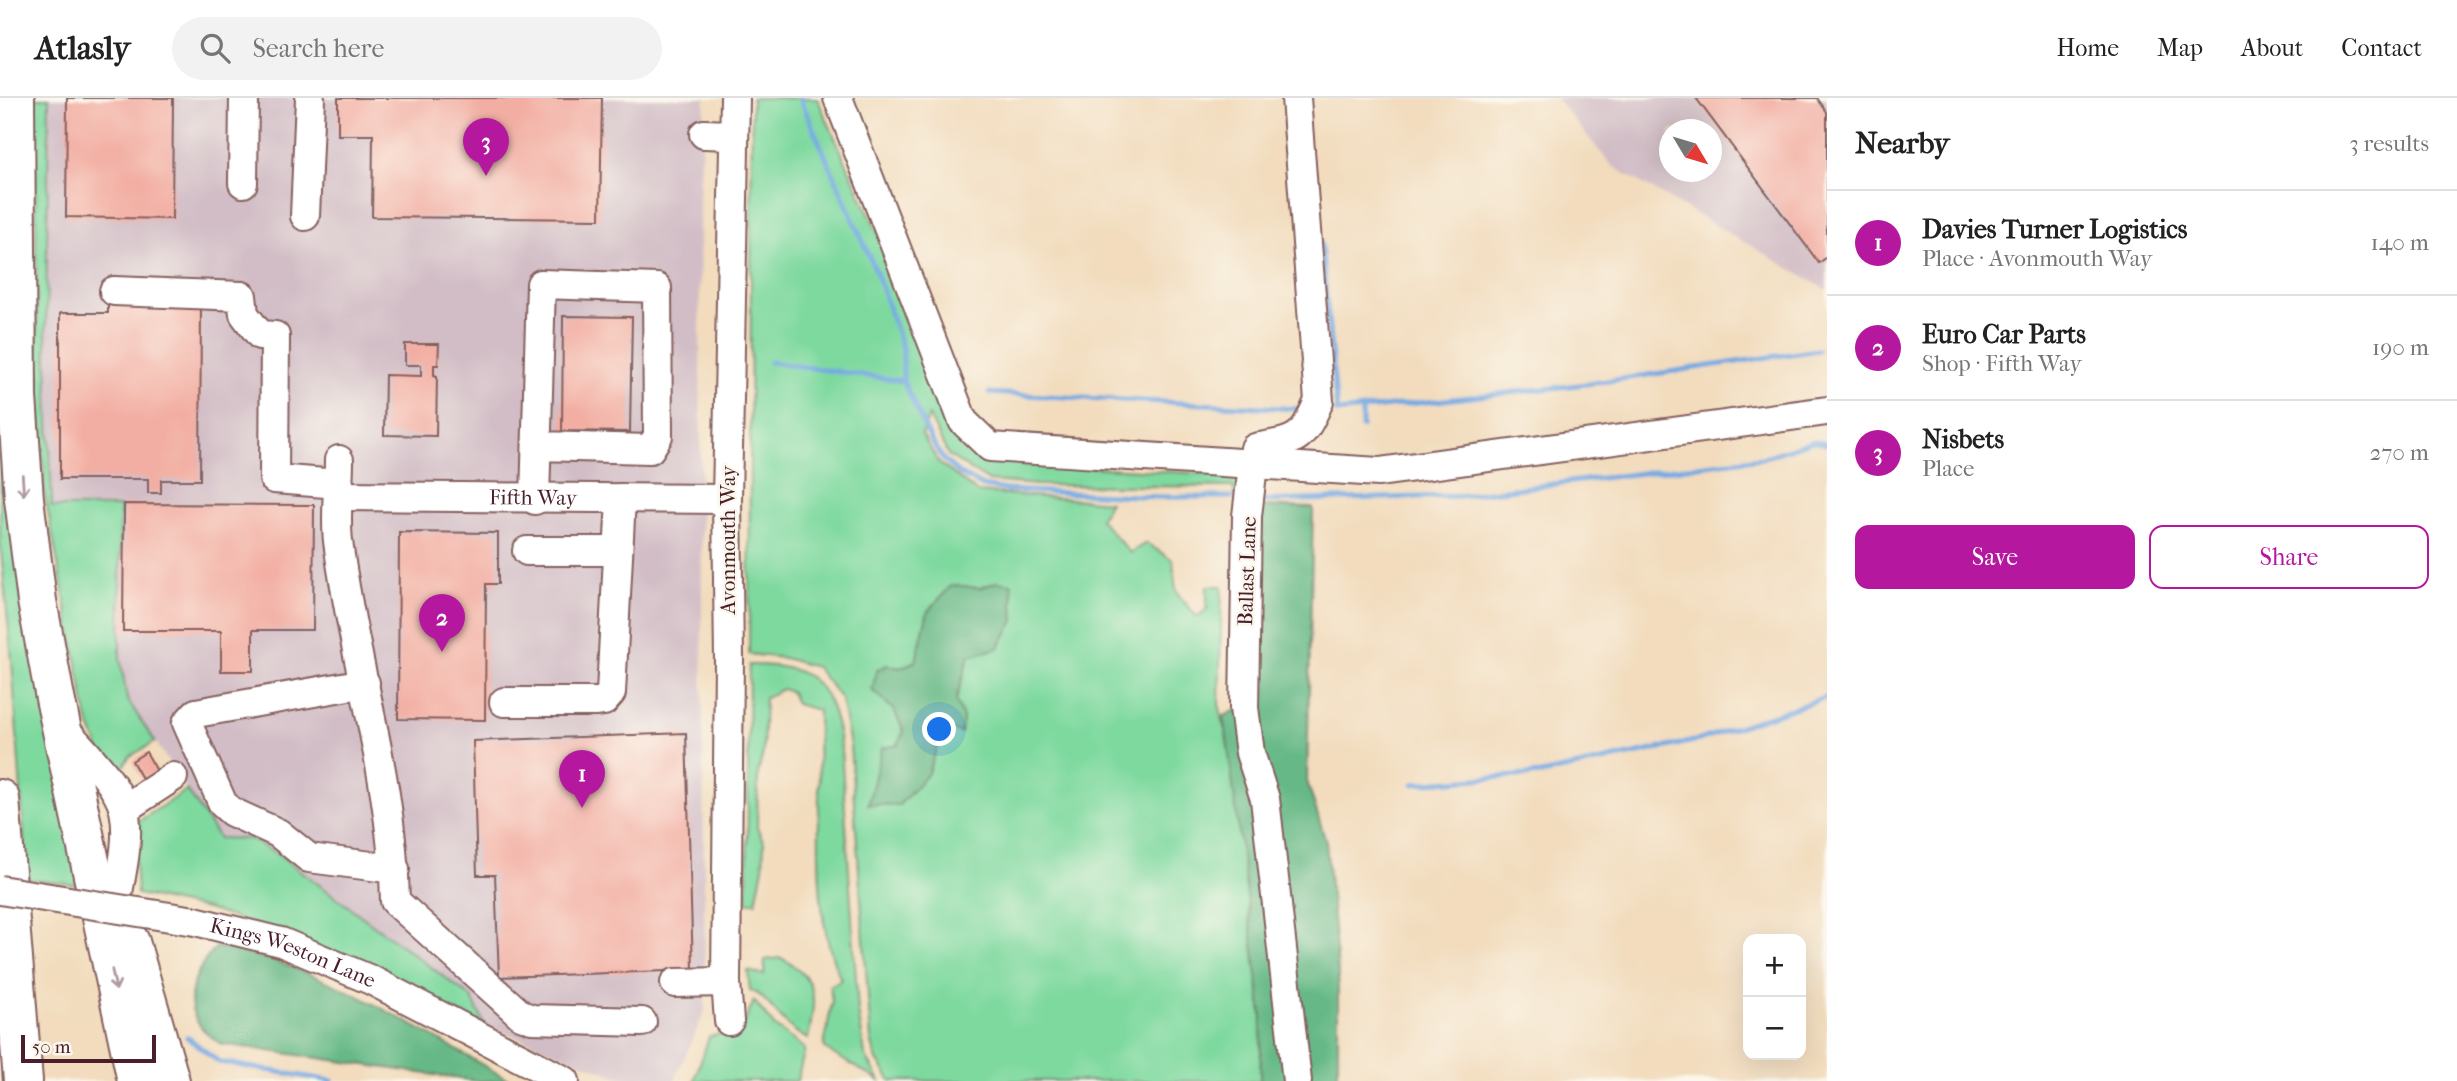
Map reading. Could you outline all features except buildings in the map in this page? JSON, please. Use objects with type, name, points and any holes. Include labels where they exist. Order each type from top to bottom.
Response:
[{"type":"highway","points":[[15,98],[17,397],[24,499],[37,601],[55,698],[136,1081]]},
{"type":"highway","points":[[55,698],[69,734],[170,1081]]},
{"type":"highway","points":[[0,799],[23,1081]]},
{"type":"street","points":[[243,98],[243,183]]},
{"type":"street","points":[[305,216],[310,98]]},
{"type":"street","name":"Avonmouth Way","points":[[729,1021],[726,982],[729,702],[727,499],[732,135],[735,98]]},
{"type":"street","points":[[838,98],[963,421],[990,447],[1379,472],[1827,411]]},
{"type":"street","name":"Ballast Lane","points":[[1296,98],[1319,401],[1306,431],[1291,441],[1255,448],[1255,466],[1247,516],[1244,708],[1250,754],[1265,799],[1297,1081]]},
{"type":"street","points":[[704,134],[732,135]]},
{"type":"street","points":[[535,500],[541,284],[657,288],[658,436],[650,449],[538,446]]},
{"type":"street","name":"Fifth Way","points":[[114,291],[242,296],[244,314],[260,335],[275,336],[274,479],[339,480],[535,500],[727,499]]},
{"type":"street","points":[[339,480],[338,538],[375,739],[395,869],[396,901],[521,1015],[532,1019],[642,1022]]},
{"type":"street","points":[[505,702],[597,702],[608,697],[621,498]]},
{"type":"street","points":[[527,551],[618,551]]},
{"type":"street","points":[[365,683],[196,713],[187,723],[223,804],[232,813],[278,833],[309,858],[395,869]]},
{"type":"street","points":[[69,734],[100,768],[124,809],[124,860],[117,898]]},
{"type":"street","points":[[124,809],[173,777]]},
{"type":"street","name":"Kings Weston Lane","points":[[0,890],[195,921],[292,947],[371,980],[565,1081]]},
{"type":"street","points":[[675,983],[726,982]]},
{"type":"street","points":[[485,1041],[509,1004]]},
{"type":"shaded area","points":[[48,98],[705,98],[699,197],[705,1011],[674,1081],[629,1081],[485,1025],[471,996],[276,853],[250,839],[219,838],[127,699],[120,658],[52,508],[46,333]]},
{"type":"shaded area","points":[[1556,98],[1827,98],[1827,290],[1612,166]]},
{"type":"green space","points":[[0,98],[78,885],[27,879],[12,661],[0,542]]},
{"type":"green space","points":[[35,98],[49,98],[46,333],[52,507],[120,507],[120,658],[127,699],[155,742],[129,757],[122,769],[134,788],[124,798],[110,775],[88,721],[45,496],[37,346]]},
{"type":"green space","points":[[752,98],[817,98],[886,251],[952,428],[979,455],[999,462],[1245,476],[1237,503],[1233,487],[1039,485],[989,481],[948,455],[929,416],[922,435],[939,463],[977,492],[1110,502],[1100,519],[1130,553],[1146,543],[1173,560],[1176,592],[1197,617],[1207,609],[1207,586],[1222,586],[1219,704],[1230,753],[1262,1015],[1260,1081],[891,1081],[876,1058],[871,1039],[850,745],[841,699],[816,667],[784,658],[749,654]],"holes":[[[997,582],[998,648],[969,656],[956,700],[963,718],[961,733],[944,727],[927,775],[898,805],[869,804],[904,731],[894,710],[872,690],[887,665],[900,668],[916,661],[928,611],[952,585],[980,588]]]},
{"type":"green space","points":[[1258,506],[1313,508],[1307,781],[1326,842],[1338,971],[1338,1081],[1260,1081],[1262,1015],[1224,716],[1264,697],[1253,528]]},
{"type":"green space","points":[[997,582],[1012,584],[1014,621],[998,648],[969,656],[956,700],[963,718],[961,733],[944,727],[927,775],[899,805],[868,804],[882,748],[898,745],[904,731],[894,710],[872,690],[877,670],[887,665],[900,668],[916,661],[928,611],[952,585],[980,588]]},
{"type":"green space","points":[[749,665],[772,666],[805,674],[825,694],[832,709],[841,748],[858,1011],[865,1055],[880,1081],[828,1051],[824,1046],[832,1002],[830,986],[841,980],[827,935],[820,889],[818,710],[796,704],[791,692],[782,689],[765,698],[763,753],[758,773],[757,828],[764,842],[763,868],[756,902],[747,902]]},
{"type":"green space","points":[[187,790],[219,838],[250,839],[276,853],[471,997],[485,1025],[295,937],[207,909],[137,894],[132,812],[139,821]]},
{"type":"green space","points":[[216,947],[294,968],[332,984],[405,1020],[511,1081],[476,1081],[221,1044],[198,1022],[191,998],[198,973]]},
{"type":"green space","points":[[781,958],[803,974],[812,992],[808,1039],[790,1027],[763,998],[750,990],[748,971],[764,975],[765,960]]},
{"type":"green space","points":[[754,1001],[775,1027],[805,1049],[797,1081],[694,1081],[709,1037],[742,1028]]},
{"type":"waterway","points":[[800,98],[877,274],[903,350],[903,381],[943,459],[960,474],[983,486],[1006,490],[1158,497],[1231,497]]},
{"type":"waterway","points":[[1321,244],[1337,412],[1587,384],[1818,350]]},
{"type":"waterway","points":[[770,362],[903,381]]},
{"type":"waterway","points":[[989,393],[1300,409],[1303,405]]},
{"type":"waterway","points":[[1362,409],[1362,427]]},
{"type":"waterway","points":[[1262,501],[1458,496],[1762,458],[1813,441],[1827,444]]},
{"type":"waterway","points":[[1413,784],[1541,774],[1699,740],[1827,697]]},
{"type":"waterway","points":[[187,1037],[219,1062],[332,1081]]},
{"type":"place","name":"Nisbets","points":[[486,176]]},
{"type":"place","name":"Euro Car Parts","points":[[442,652]]},
{"type":"place","name":"Davies Turner Logistics","points":[[582,808]]}]
